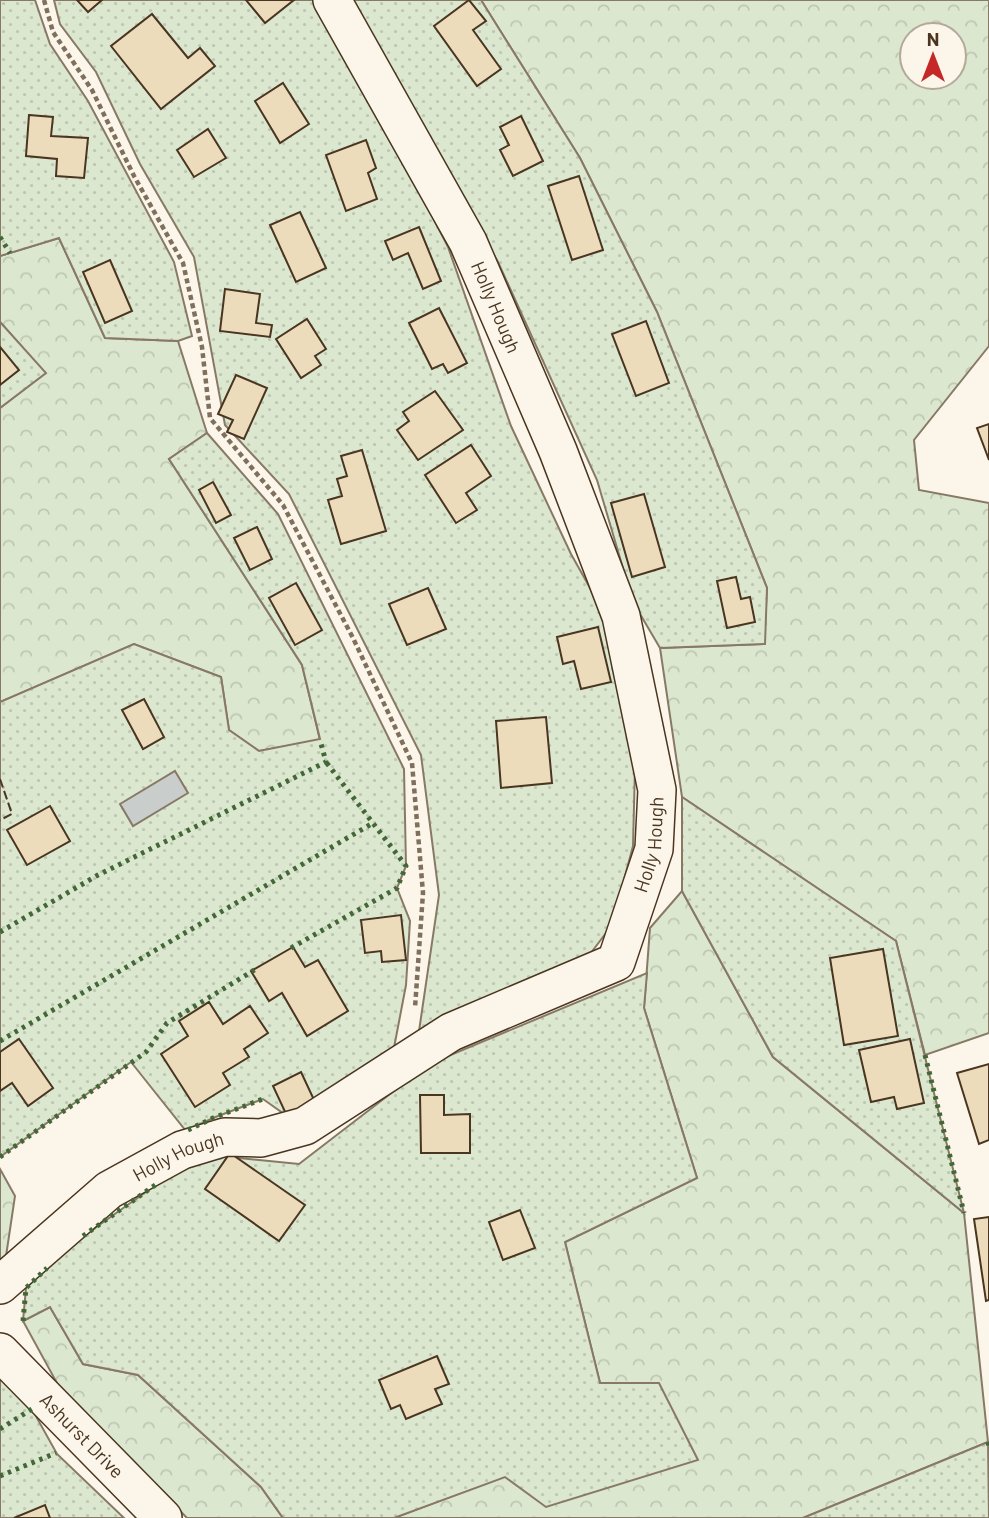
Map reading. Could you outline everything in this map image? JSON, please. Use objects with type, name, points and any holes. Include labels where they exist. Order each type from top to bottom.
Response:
[{"type":"street","name":"Holly Hough","points":[[0,1285],[109,1190],[182,1150],[225,1137],[261,1138],[305,1126],[451,1032],[616,962],[654,849],[657,790],[621,615],[558,451],[468,242],[332,0]]},
{"type":"street","name":"Ashurst Drive","points":[[0,1352],[163,1518]]},
{"type":"path","points":[[44,0],[52,33],[92,90],[134,176],[183,263],[202,347],[210,418],[283,505],[353,638],[412,763],[423,893],[415,1007],[398,1066]]},
{"type":"green space","points":[[0,0],[35,0],[50,44],[88,101],[174,262],[192,336],[178,341],[105,338],[59,238],[0,256]]},
{"type":"green space","points":[[54,0],[315,0],[369,92],[448,247],[511,426],[571,554],[608,620],[635,767],[633,846],[612,925],[584,962],[418,1038],[439,895],[421,755],[289,494],[225,425],[194,257],[140,164],[96,72],[60,24]]},
{"type":"green space","points":[[348,0],[481,0],[580,158],[657,312],[767,588],[765,644],[660,648],[633,602],[597,480],[498,262]]},
{"type":"green space","points":[[481,0],[989,0],[989,346],[914,440],[919,490],[989,503],[989,1033],[925,1055],[896,941],[682,797],[660,648],[764,644],[767,588],[657,312],[580,158]]},
{"type":"green space","points":[[59,238],[105,338],[178,341],[207,433],[169,459],[302,665],[320,740],[259,751],[229,730],[221,677],[134,644],[0,702],[0,408],[45,373],[0,322],[0,256]]},
{"type":"green space","points":[[0,322],[46,373],[0,408]]},
{"type":"green space","points":[[207,433],[278,514],[404,769],[406,866],[397,888],[410,921],[406,985],[393,1053],[287,1116],[263,1099],[186,1131],[131,1062],[0,1157],[0,702],[134,644],[221,677],[229,730],[259,751],[320,739],[302,665],[169,459]]},
{"type":"green space","points":[[682,797],[896,941],[964,1213],[773,1057],[682,891]]},
{"type":"green space","points":[[682,891],[773,1057],[964,1213],[988,1442],[803,1518],[394,1518],[505,1476],[600,1383],[565,1242],[697,1178],[644,1008],[650,928]]},
{"type":"green space","points":[[647,973],[644,1008],[697,1178],[565,1242],[600,1383],[659,1383],[698,1460],[546,1507],[505,1477],[394,1518],[283,1518],[261,1487],[138,1375],[83,1364],[50,1307],[23,1321],[26,1288],[71,1245],[160,1182],[210,1155],[299,1164],[429,1064]]},
{"type":"green space","points":[[0,1169],[15,1196],[5,1263],[0,1265]]},
{"type":"green space","points":[[50,1307],[83,1364],[138,1375],[261,1487],[283,1518],[187,1518],[58,1385],[23,1321]]},
{"type":"green space","points":[[0,1376],[32,1409],[57,1454],[124,1518],[0,1518]]},
{"type":"green space","points":[[988,1442],[989,1518],[803,1518]]},
{"type":"shaded area","points":[[175,771],[188,793],[133,826],[120,804]]},
{"type":"building","points":[[77,0],[102,0],[88,12]]},
{"type":"building","points":[[246,0],[294,0],[265,23]]},
{"type":"building","points":[[469,0],[486,21],[473,30],[501,69],[477,86],[434,26]]},
{"type":"building","points":[[152,14],[188,58],[200,48],[215,66],[161,109],[111,46]]},
{"type":"building","points":[[283,83],[309,124],[280,143],[255,101]]},
{"type":"building","points":[[29,115],[53,117],[51,136],[88,138],[84,178],[56,176],[57,159],[26,156]]},
{"type":"building","points":[[521,116],[543,161],[513,176],[500,150],[509,145],[500,127]]},
{"type":"building","points":[[208,129],[226,158],[194,177],[177,150]]},
{"type":"building","points":[[366,140],[376,168],[368,173],[377,199],[346,211],[326,155]]},
{"type":"building","points":[[579,176],[603,250],[572,260],[548,186]]},
{"type":"building","points":[[300,212],[326,268],[296,282],[270,225]]},
{"type":"building","points":[[419,227],[441,281],[423,289],[408,253],[393,260],[385,241]]},
{"type":"building","points":[[110,260],[132,311],[105,323],[83,272]]},
{"type":"building","points":[[225,289],[260,294],[256,323],[272,325],[270,337],[220,331]]},
{"type":"building","points":[[439,308],[467,363],[448,373],[443,364],[432,369],[409,323]]},
{"type":"building","points":[[307,319],[326,349],[315,356],[321,365],[301,378],[276,339]]},
{"type":"building","points":[[646,321],[669,383],[636,396],[612,334]]},
{"type":"building","points":[[0,347],[19,370],[0,385]]},
{"type":"building","points":[[236,375],[267,388],[244,439],[227,432],[233,420],[218,414]]},
{"type":"building","points":[[435,391],[463,430],[418,460],[397,430],[409,421],[403,412]]},
{"type":"building","points":[[989,424],[989,460],[977,428]]},
{"type":"building","points":[[471,445],[491,476],[466,493],[477,510],[456,523],[425,475]]},
{"type":"building","points":[[362,450],[386,531],[341,544],[328,500],[342,496],[337,479],[347,476],[341,456]]},
{"type":"building","points":[[213,482],[231,515],[216,523],[199,490]]},
{"type":"building","points":[[644,494],[665,567],[632,577],[611,503]]},
{"type":"building","points":[[257,527],[272,559],[250,570],[234,538]]},
{"type":"building","points":[[736,577],[741,599],[750,597],[755,622],[727,628],[717,581]]},
{"type":"building","points":[[296,583],[322,630],[295,645],[269,598]]},
{"type":"building","points":[[428,588],[446,629],[407,645],[389,604]]},
{"type":"building","points":[[598,627],[611,682],[581,689],[574,661],[563,664],[557,637]]},
{"type":"building","points":[[144,699],[164,737],[143,749],[122,710]]},
{"type":"building","points":[[546,717],[552,783],[501,788],[496,721]]},
{"type":"building","points":[[50,806],[70,841],[27,865],[7,830]]},
{"type":"building","points":[[401,915],[406,960],[382,962],[381,951],[365,953],[361,920]]},
{"type":"building","points":[[293,947],[305,967],[318,960],[348,1011],[307,1036],[282,993],[269,1001],[251,971]]},
{"type":"building","points":[[883,949],[898,1036],[844,1045],[830,958]]},
{"type":"building","points":[[209,1002],[223,1024],[250,1006],[268,1033],[244,1049],[249,1057],[223,1073],[230,1085],[195,1107],[161,1054],[188,1036],[179,1021]]},
{"type":"building","points":[[19,1039],[53,1088],[28,1106],[12,1083],[0,1091],[0,1052]]},
{"type":"building","points":[[910,1039],[924,1103],[897,1109],[894,1097],[871,1102],[859,1050]]},
{"type":"building","points":[[989,1064],[989,1140],[979,1144],[957,1073]]},
{"type":"building","points":[[301,1072],[315,1102],[287,1116],[273,1086]]},
{"type":"building","points":[[420,1095],[444,1095],[444,1115],[470,1114],[470,1153],[421,1153]]},
{"type":"building","points":[[230,1153],[305,1205],[279,1241],[205,1189]]},
{"type":"building","points":[[520,1210],[535,1248],[503,1260],[489,1222]]},
{"type":"building","points":[[989,1217],[989,1300],[986,1301],[974,1219]]},
{"type":"building","points":[[437,1356],[449,1384],[435,1389],[442,1404],[406,1419],[400,1405],[391,1409],[379,1380]]},
{"type":"building","points":[[45,1505],[50,1518],[14,1518]]},
{"type":"hedge","points":[[0,237],[10,253]]},
{"type":"hedge","points":[[0,932],[98,875],[326,762],[320,740]]},
{"type":"hedge","points":[[291,948],[397,888],[406,866],[326,762]]},
{"type":"hedge","points":[[0,1041],[373,823]]},
{"type":"hedge","points":[[0,1157],[146,1052],[167,1023],[256,969]]},
{"type":"hedge","points":[[925,1055],[964,1213]]},
{"type":"hedge","points":[[188,1130],[263,1099]]},
{"type":"hedge","points":[[83,1236],[158,1183]]},
{"type":"hedge","points":[[23,1321],[26,1288],[47,1268]]},
{"type":"hedge","points":[[0,1429],[32,1409]]},
{"type":"hedge","points":[[988,1442],[989,1448]]},
{"type":"hedge","points":[[0,1476],[56,1453]]},
{"type":"fence","points":[[0,779],[12,814],[0,820]]}]
